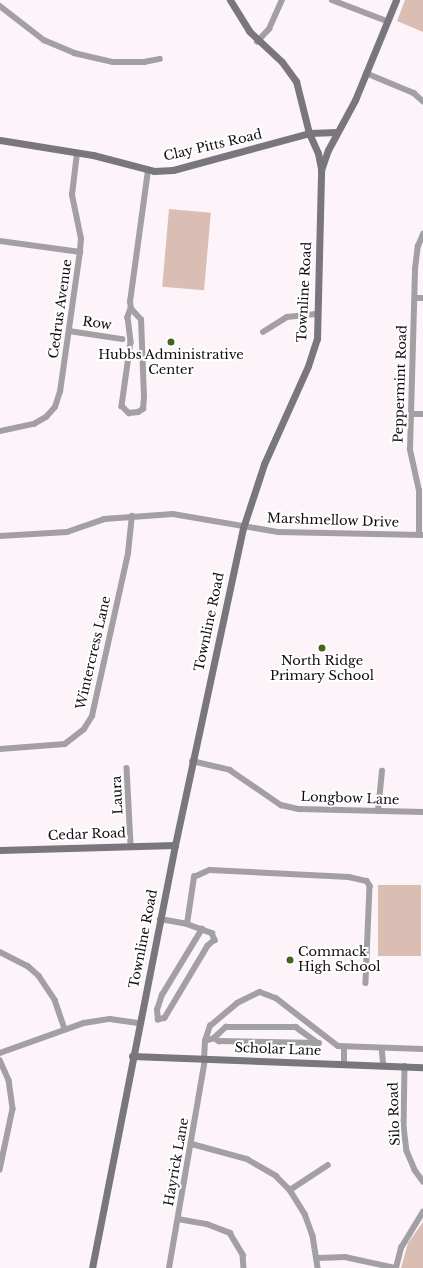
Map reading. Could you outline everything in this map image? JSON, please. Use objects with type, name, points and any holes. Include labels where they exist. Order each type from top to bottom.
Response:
[{"type":"main road","points":[[230,0],[257,42],[282,62],[296,81],[309,133],[318,153],[321,170]]},
{"type":"main road","name":"Townline Road","points":[[92,1268],[132,1056],[140,1023],[192,761],[243,528],[264,464],[308,366],[317,339],[321,170],[337,132],[356,100],[396,0]]},
{"type":"main road","name":"Clay Pitts Road","points":[[0,140],[77,152],[148,170],[173,170],[309,133],[337,132]]},
{"type":"main road","name":"Cedar Road","points":[[0,850],[131,845],[175,845]]},
{"type":"main road","name":"Scholar Lane","points":[[132,1056],[204,1060],[423,1067]]},
{"type":"street","points":[[257,42],[269,29],[282,0]]},
{"type":"street","points":[[332,0],[387,21]]},
{"type":"street","points":[[0,6],[44,40],[69,52],[113,62],[144,62],[160,59]]},
{"type":"street","points":[[366,73],[414,93],[423,101]]},
{"type":"street","name":"Cedrus Avenue","points":[[0,431],[34,424],[55,407],[60,392],[81,239],[72,195],[77,152]]},
{"type":"street","points":[[131,309],[141,320],[144,397],[143,409],[138,412],[129,413],[122,406],[131,342],[128,317],[131,309],[148,170]]},
{"type":"street","name":"Peppermint Road","points":[[421,535],[419,491],[410,450],[415,269],[418,246],[423,234]]},
{"type":"street","points":[[0,241],[80,252]]},
{"type":"street","points":[[415,298],[423,298]]},
{"type":"street","points":[[263,332],[287,317],[318,314]]},
{"type":"street","name":"Row","points":[[69,331],[122,339]]},
{"type":"street","points":[[411,414],[423,414]]},
{"type":"street","name":"Marshmellow Drive","points":[[0,536],[67,532],[104,519],[173,514],[243,528],[278,532],[421,535]]},
{"type":"street","name":"Wintercress Lane","points":[[0,749],[65,744],[84,729],[92,716],[128,552],[132,516]]},
{"type":"street","name":"Longbow Lane","points":[[192,761],[230,770],[281,805],[299,809],[423,812]]},
{"type":"street","name":"Laura","points":[[128,768],[131,845]]},
{"type":"street","points":[[378,811],[382,771]]},
{"type":"street","points":[[187,924],[194,877],[205,871],[349,877],[367,881],[370,886],[366,983]]},
{"type":"street","points":[[160,919],[187,924],[212,932],[215,940],[208,946],[165,1018],[158,1020],[157,1010],[162,995],[202,929]]},
{"type":"street","points":[[0,952],[28,966],[39,976],[55,1000],[65,1029]]},
{"type":"street","points":[[205,1041],[208,1028],[218,1018],[237,1003],[260,992],[276,998],[336,1045],[344,1047],[423,1049]]},
{"type":"street","points":[[0,1053],[65,1029],[97,1020],[140,1023]]},
{"type":"street","points":[[205,1041],[214,1038],[226,1027],[296,1026],[318,1043]]},
{"type":"street","points":[[214,1038],[219,1041],[318,1043],[327,1039]]},
{"type":"street","name":"Hayrick Lane","points":[[169,1268],[192,1144],[204,1060],[205,1041]]},
{"type":"street","points":[[344,1047],[344,1064]]},
{"type":"street","points":[[382,1048],[384,1066]]},
{"type":"street","points":[[0,1060],[9,1080],[13,1109],[0,1170]]},
{"type":"street","name":"Silo Road","points":[[406,1066],[404,1127],[407,1151],[415,1170],[423,1181]]},
{"type":"street","points":[[192,1144],[247,1159],[276,1176],[290,1190],[305,1214],[318,1258],[318,1268]]},
{"type":"street","points":[[290,1190],[328,1165]]},
{"type":"street","points":[[318,1258],[345,1257],[396,1268],[401,1248],[423,1212]]},
{"type":"street","points":[[178,1219],[208,1224],[230,1233],[243,1255],[244,1268]]},
{"type":"shaded area","points":[[405,0],[423,0],[423,32],[397,21]]},
{"type":"shaded area","points":[[169,209],[211,213],[204,290],[162,287]]},
{"type":"shaded area","points":[[378,885],[421,885],[421,956],[378,956]]},
{"type":"shaded area","points":[[423,1222],[423,1268],[401,1268],[408,1243]]},
{"type":"place","name":"Hubbs Administrative Center","points":[[171,342]]},
{"type":"place","name":"North Ridge Primary School","points":[[322,648]]},
{"type":"place","name":"Commack High School","points":[[290,960]]}]
